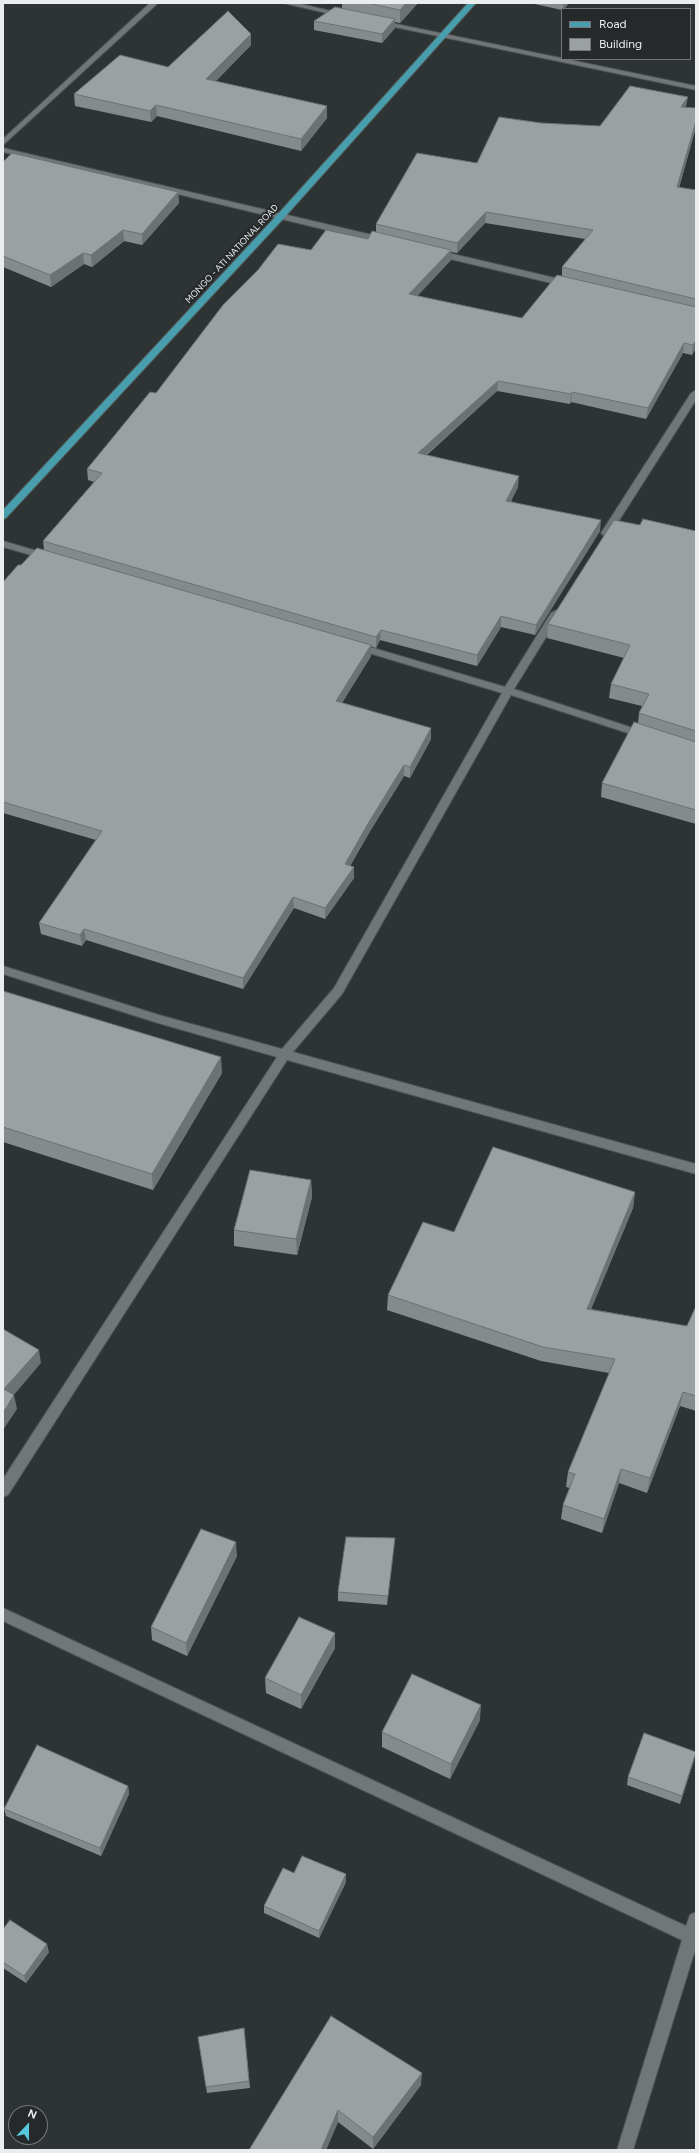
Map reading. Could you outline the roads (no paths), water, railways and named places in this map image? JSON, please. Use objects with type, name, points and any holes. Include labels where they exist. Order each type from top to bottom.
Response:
[{"type":"main road","name":"MONGO - ATI NATIONAL ROAD","points":[[3,516],[281,216],[472,3]]},
{"type":"street","points":[[3,142],[154,3]]},
{"type":"street","points":[[287,3],[349,16]]},
{"type":"street","points":[[373,21],[696,88]]},
{"type":"street","points":[[3,150],[396,243]]},
{"type":"street","points":[[427,250],[573,285]]},
{"type":"street","points":[[599,544],[696,393]]},
{"type":"street","points":[[3,544],[57,559]]},
{"type":"street","points":[[3,1491],[284,1055],[338,991],[508,691],[562,604]]},
{"type":"street","points":[[347,644],[508,691],[654,739]]},
{"type":"street","points":[[3,970],[158,1019],[696,1169]]},
{"type":"street","points":[[3,1614],[693,1937]]},
{"type":"street","points":[[625,2150],[693,1937],[696,1920]]}]
